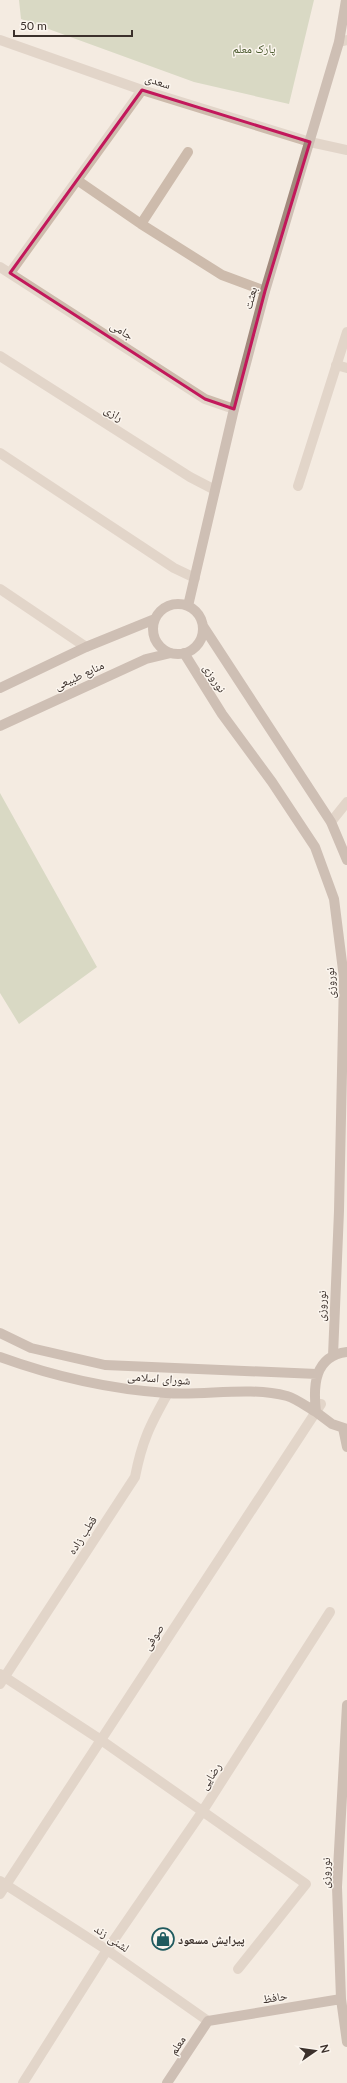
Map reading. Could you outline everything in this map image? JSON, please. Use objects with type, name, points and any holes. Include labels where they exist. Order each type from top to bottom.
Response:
[{"type":"street","name":"بعثت","points":[[188,606],[234,409],[265,291],[310,142],[343,41],[346,0]]},
{"type":"street","name":"سعدی","points":[[0,40],[142,90],[310,142],[347,150]]},
{"type":"street","points":[[10,274],[142,90]]},
{"type":"street","points":[[141,224],[188,152]]},
{"type":"street","points":[[77,180],[141,224],[222,275],[265,291]]},
{"type":"street","name":"جامی","points":[[0,267],[205,399],[234,409]]},
{"type":"street","points":[[298,486],[347,332]]},
{"type":"street","name":"رازی","points":[[0,356],[190,478],[215,490]]},
{"type":"street","points":[[336,365],[347,368]]},
{"type":"street","points":[[0,453],[174,568],[195,578]]},
{"type":"street","points":[[0,589],[86,647]]},
{"type":"street","points":[[179,604],[188,606],[198,614],[203,626],[202,638],[194,648],[184,653],[171,653],[162,648],[155,639],[153,629],[155,619],[161,611],[169,606],[179,604]]},
{"type":"street","name":"منابع طبیعی","points":[[0,688],[86,647],[155,619]]},
{"type":"street","name":"نوروزی","points":[[203,626],[331,822],[347,860]]},
{"type":"street","name":"منابع طبیعی","points":[[0,726],[146,660],[171,653]]},
{"type":"street","name":"نوروزی","points":[[184,653],[222,714],[272,782],[315,847],[334,899],[344,978],[340,1211],[333,1356]]},
{"type":"street","points":[[331,822],[347,802]]},
{"type":"street","name":"شورای اسلامی","points":[[0,1333],[31,1348],[105,1365],[317,1374]]},
{"type":"street","points":[[319,1408],[314,1385],[317,1374],[323,1364],[333,1356],[347,1352]]},
{"type":"street","name":"شورای اسلامی","points":[[0,1357],[38,1371],[85,1383],[168,1393],[256,1392],[288,1396],[319,1408],[332,1424],[345,1429]]},
{"type":"street","name":"قطب زاده","points":[[2,1678],[135,1477],[141,1448],[148,1428],[168,1393]]},
{"type":"street","name":"صوفی","points":[[0,1894],[3,1883],[101,1740],[319,1408]]},
{"type":"street","points":[[345,1429],[347,1447]]},
{"type":"street","name":"رضایی","points":[[23,2083],[108,1950],[202,1812],[330,1612]]},
{"type":"street","points":[[2,1678],[101,1740],[306,1884],[238,1969]]},
{"type":"street","name":"نوروزی","points":[[347,1704],[337,1887],[347,2042]]},
{"type":"street","name":"لشنی زند","points":[[3,1883],[108,1950],[208,2021]]},
{"type":"street","name":"حافظ","points":[[208,2021],[344,1999]]},
{"type":"street","name":"معلم","points":[[167,2083],[208,2021]]},
{"type":"highlighted area","points":[[142,90],[310,142],[265,291],[234,409],[205,399],[10,273]]},
{"type":"green space","name":"پارک معلم","points":[[19,0],[314,0],[289,104],[194,82],[21,19]]},
{"type":"green space","points":[[0,793],[97,967],[19,1024],[0,993]]},
{"type":"place","name":"پیرایش مسعود","points":[[163,1939]]}]
